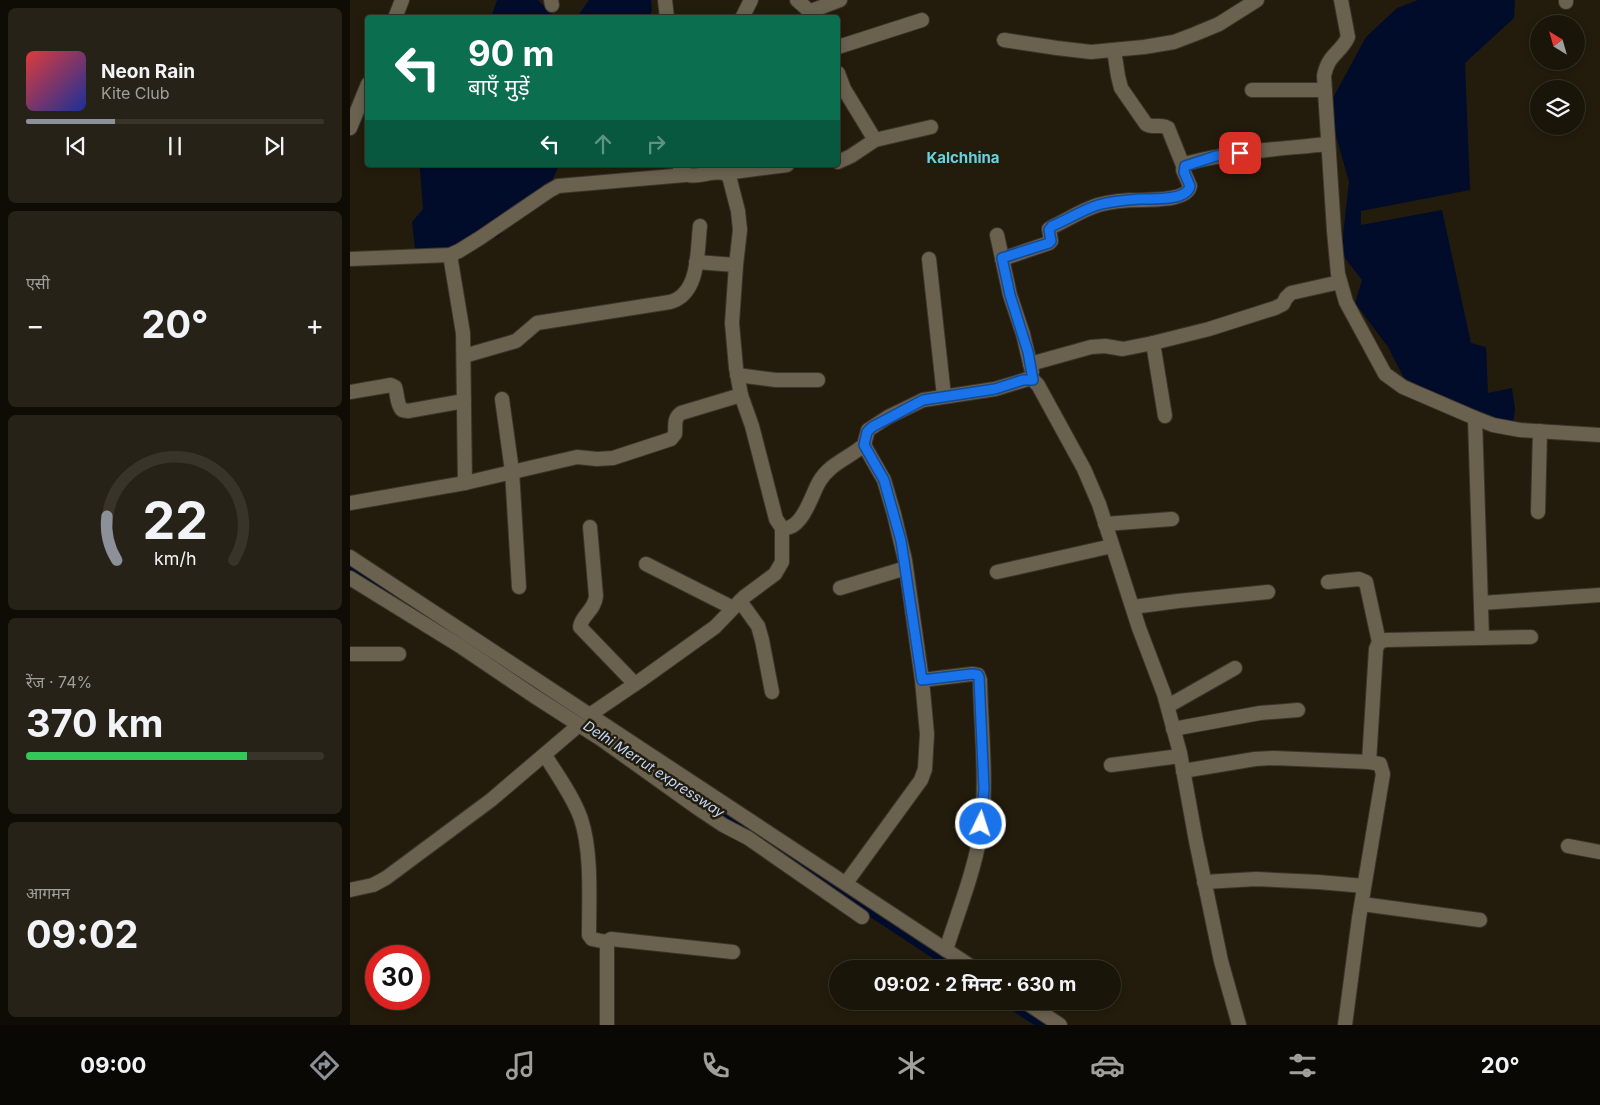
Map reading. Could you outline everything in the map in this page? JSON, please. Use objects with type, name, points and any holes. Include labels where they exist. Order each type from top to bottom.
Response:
[{"type":"street","points":[[396,15],[402,0]]},
{"type":"street","points":[[665,0],[667,15]]},
{"type":"street","points":[[744,15],[751,0]]},
{"type":"street","points":[[797,0],[814,14],[840,0]]},
{"type":"street","points":[[1004,40],[1091,52],[1144,47],[1181,39],[1219,24],[1257,0]]},
{"type":"street","points":[[1341,0],[1348,37],[1346,42],[1328,62],[1324,76],[1334,231],[1340,282],[1346,302],[1385,374],[1403,387],[1493,425],[1520,430],[1600,435]]},
{"type":"street","points":[[840,46],[922,20]]},
{"type":"street","points":[[1002,258],[1049,243],[1051,241],[1049,230],[1052,226],[1098,205],[1124,200],[1166,198],[1185,194],[1189,191],[1190,186],[1184,168],[1168,128],[1146,124],[1121,88],[1114,50]]},
{"type":"street","points":[[1252,90],[1325,90]]},
{"type":"street","points":[[350,128],[365,91]]},
{"type":"street","points":[[842,94],[875,140]]},
{"type":"street","points":[[840,161],[875,140],[931,126]]},
{"type":"street","points":[[1184,168],[1188,164],[1216,156],[1328,144]]},
{"type":"street","points":[[350,259],[450,255],[480,238],[549,190],[558,186],[682,170],[689,176],[772,167]]},
{"type":"street","points":[[591,714],[715,627],[753,590],[780,568],[783,555],[782,528],[776,519],[737,375],[732,323],[740,230],[730,180],[725,173]]},
{"type":"street","points":[[464,356],[516,341],[537,323],[676,300],[685,294],[690,286],[696,262],[700,226]]},
{"type":"street","points":[[997,235],[1010,295],[1023,334],[1033,380],[1038,385],[1084,468],[1168,706],[1180,756],[1221,961],[1239,1025]]},
{"type":"street","points":[[450,255],[463,333],[465,483]]},
{"type":"street","points":[[928,259],[944,396]]},
{"type":"street","points":[[696,262],[736,265]]},
{"type":"street","points":[[1030,364],[1091,347],[1105,346],[1123,349],[1209,329],[1275,308],[1283,304],[1291,293],[1340,282]]},
{"type":"street","points":[[1153,343],[1165,416]]},
{"type":"street","points":[[737,375],[776,380],[818,380]]},
{"type":"street","points":[[782,528],[786,529],[798,521],[825,473],[864,445],[867,432],[872,427],[923,400],[988,390],[1023,380],[1033,380]]},
{"type":"street","points":[[350,392],[391,385],[395,387],[397,392],[398,406],[402,410],[408,411],[464,401]]},
{"type":"street","points":[[350,502],[465,483],[577,457],[613,458],[671,439],[675,434],[676,416],[681,413],[741,395]]},
{"type":"street","points":[[502,399],[512,471],[519,587]]},
{"type":"street","points":[[1475,418],[1482,638]]},
{"type":"street","points":[[1538,512],[1540,431]]},
{"type":"street","points":[[846,883],[914,789],[925,769],[927,734],[922,680],[901,541],[884,480],[864,445]]},
{"type":"street","points":[[1105,524],[1172,519]]},
{"type":"street","points":[[590,527],[596,602],[581,622],[580,627],[635,684]]},
{"type":"street","points":[[997,572],[1112,546]]},
{"type":"street","points":[[350,557],[591,714],[961,960]]},
{"type":"street","points":[[646,564],[737,605],[753,618],[760,632],[772,692]]},
{"type":"street","points":[[840,588],[906,568]]},
{"type":"street","points":[[350,578],[444,636],[601,739],[699,809],[756,843],[862,917]]},
{"type":"street","points":[[1328,582],[1359,579],[1366,582],[1379,642],[1376,649],[1370,762]]},
{"type":"street","points":[[1133,608],[1178,601],[1268,592]]},
{"type":"street","points":[[1481,603],[1600,594]]},
{"type":"street","points":[[1379,642],[1386,640],[1531,637]]},
{"type":"street","points":[[350,654],[399,654]]},
{"type":"street","points":[[1168,706],[1235,668]]},
{"type":"street","points":[[922,680],[972,674],[978,675],[980,680],[984,789],[980,835],[946,950]]},
{"type":"street","points":[[1173,729],[1260,713],[1298,710]]},
{"type":"street","points":[[350,890],[373,885],[386,878],[491,800],[579,725]]},
{"type":"street","points":[[545,755],[572,798],[587,844],[589,935],[592,940],[606,942],[611,939],[733,952]]},
{"type":"street","points":[[1111,765],[1180,756]]},
{"type":"street","points":[[1183,771],[1265,758],[1380,764],[1383,774],[1364,886],[1345,1025]]},
{"type":"street","points":[[1568,846],[1600,852]]},
{"type":"street","points":[[1204,882],[1256,879],[1364,886]]},
{"type":"street","points":[[1362,904],[1480,920]]},
{"type":"street","points":[[606,942],[607,1025]]},
{"type":"street","points":[[1038,1010],[1060,1025]]},
{"type":"water","points":[[497,0],[538,0],[552,14],[558,15],[492,15]]},
{"type":"water","points":[[589,0],[651,0],[652,10],[650,15],[578,15]]},
{"type":"water","points":[[1418,0],[1515,0],[1514,18],[1465,63],[1470,190],[1361,211],[1361,225],[1442,210],[1471,343],[1486,347],[1488,393],[1512,388],[1515,409],[1513,425],[1496,424],[1404,378],[1388,347],[1355,303],[1362,280],[1341,253],[1349,182],[1328,107],[1366,37],[1397,8]]},
{"type":"water","points":[[418,167],[558,167],[551,183],[498,237],[426,256],[415,249],[412,222],[423,209]]},
{"type":"waterway","name":"Delhi Merrut expressway","points":[[350,569],[388,594]]},
{"type":"waterway","name":"Delhi Merrut expressway","points":[[646,763],[945,960]]},
{"type":"waterway","name":"Delhi Merrut expressway","points":[[1022,1010],[1044,1025]]},
{"type":"district","name":"Kalchhina","points":[[963,158]]},
{"type":"route","points":[[981,824],[984,789],[980,680],[978,675],[975,674],[922,680],[901,541],[884,480],[864,445],[867,432],[872,427],[923,400],[995,389],[1023,380],[1033,380],[1028,352],[1010,295],[1002,258],[1051,242],[1049,230],[1052,226],[1098,205],[1124,200],[1166,198],[1185,194],[1189,191],[1190,186],[1183,170],[1185,166],[1216,156],[1240,153]]}]
